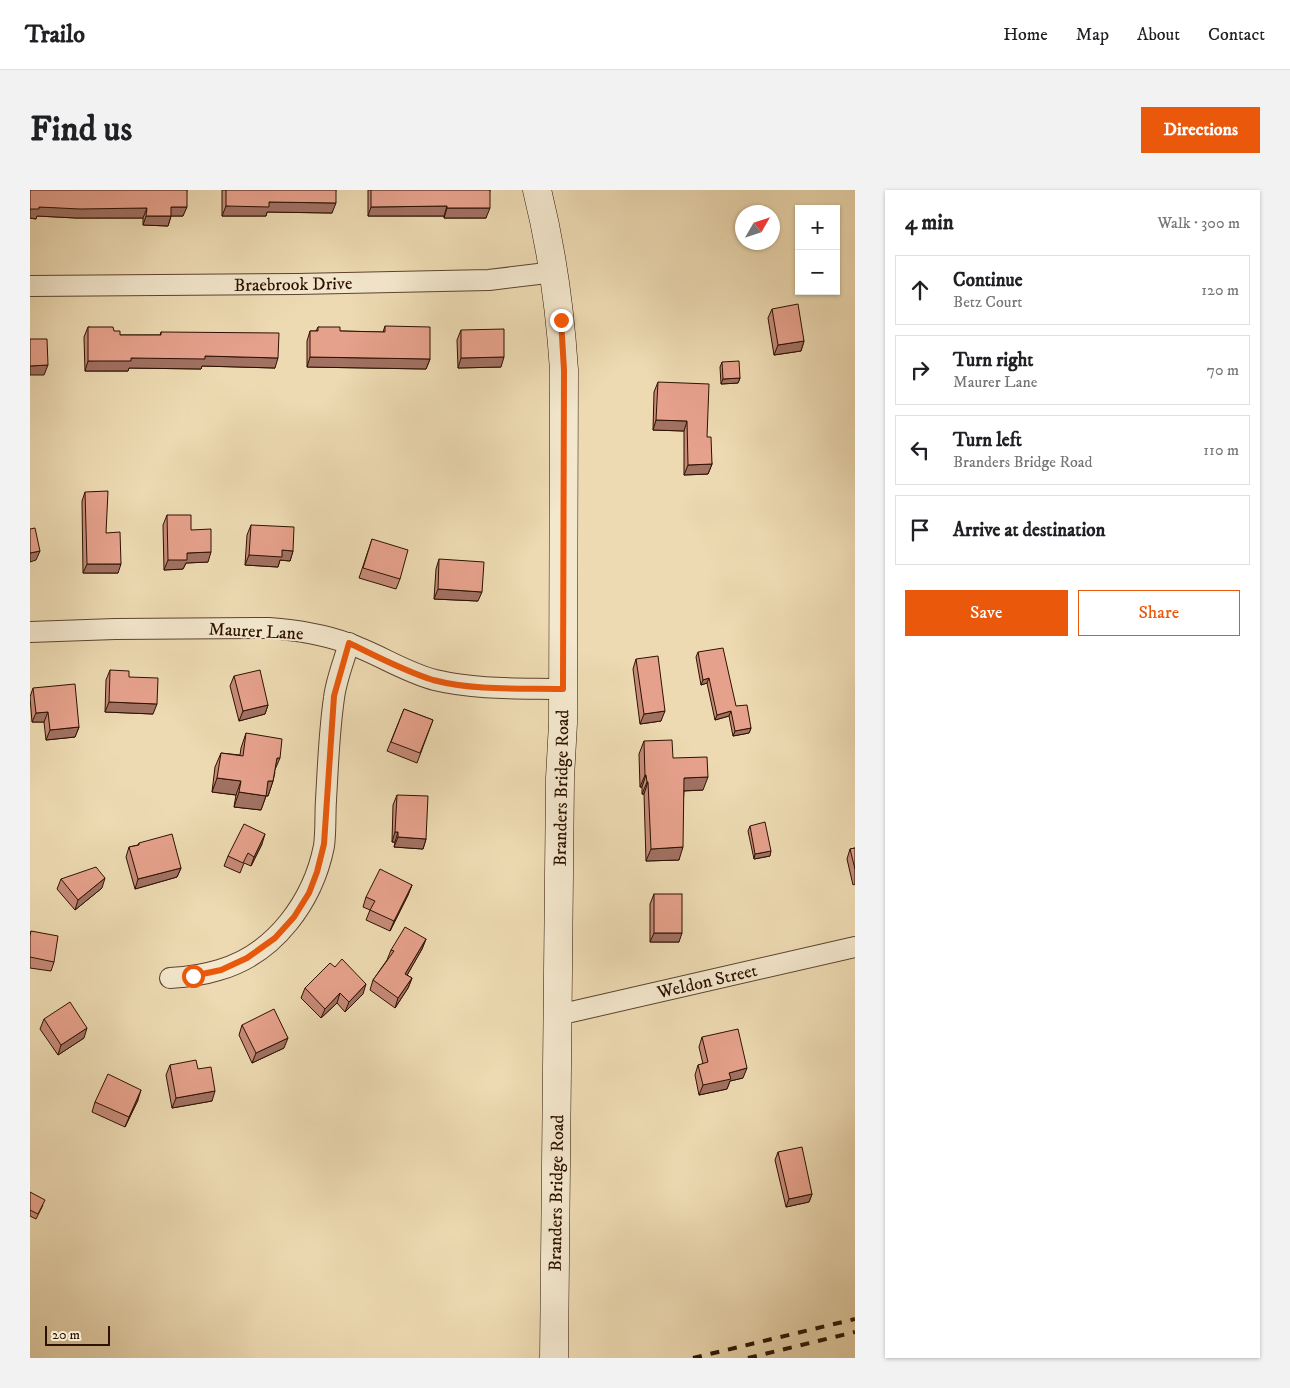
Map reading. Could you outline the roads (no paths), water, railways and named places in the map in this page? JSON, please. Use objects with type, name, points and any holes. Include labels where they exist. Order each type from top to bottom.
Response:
[{"type":"street","name":"Branders Bridge Road","points":[[537,190],[555,272],[561,320],[564,370],[563,689],[560,778],[554,1358]]},
{"type":"street","name":"Braebrook Drive","points":[[30,286],[306,284],[489,280],[555,272]]},
{"type":"street","name":"Maurer Lane","points":[[30,632],[115,629],[269,628],[291,630],[326,636],[349,643],[433,680],[470,687],[563,689]]},
{"type":"street","points":[[170,978],[193,976],[221,970],[247,958],[275,938],[294,917],[309,893],[317,872],[324,844],[334,696],[349,643]]},
{"type":"street","name":"Weldon Street","points":[[558,1015],[855,947]]},
{"type":"railway","points":[[693,1358],[855,1319]]},
{"type":"railway","points":[[748,1358],[855,1332]]}]
